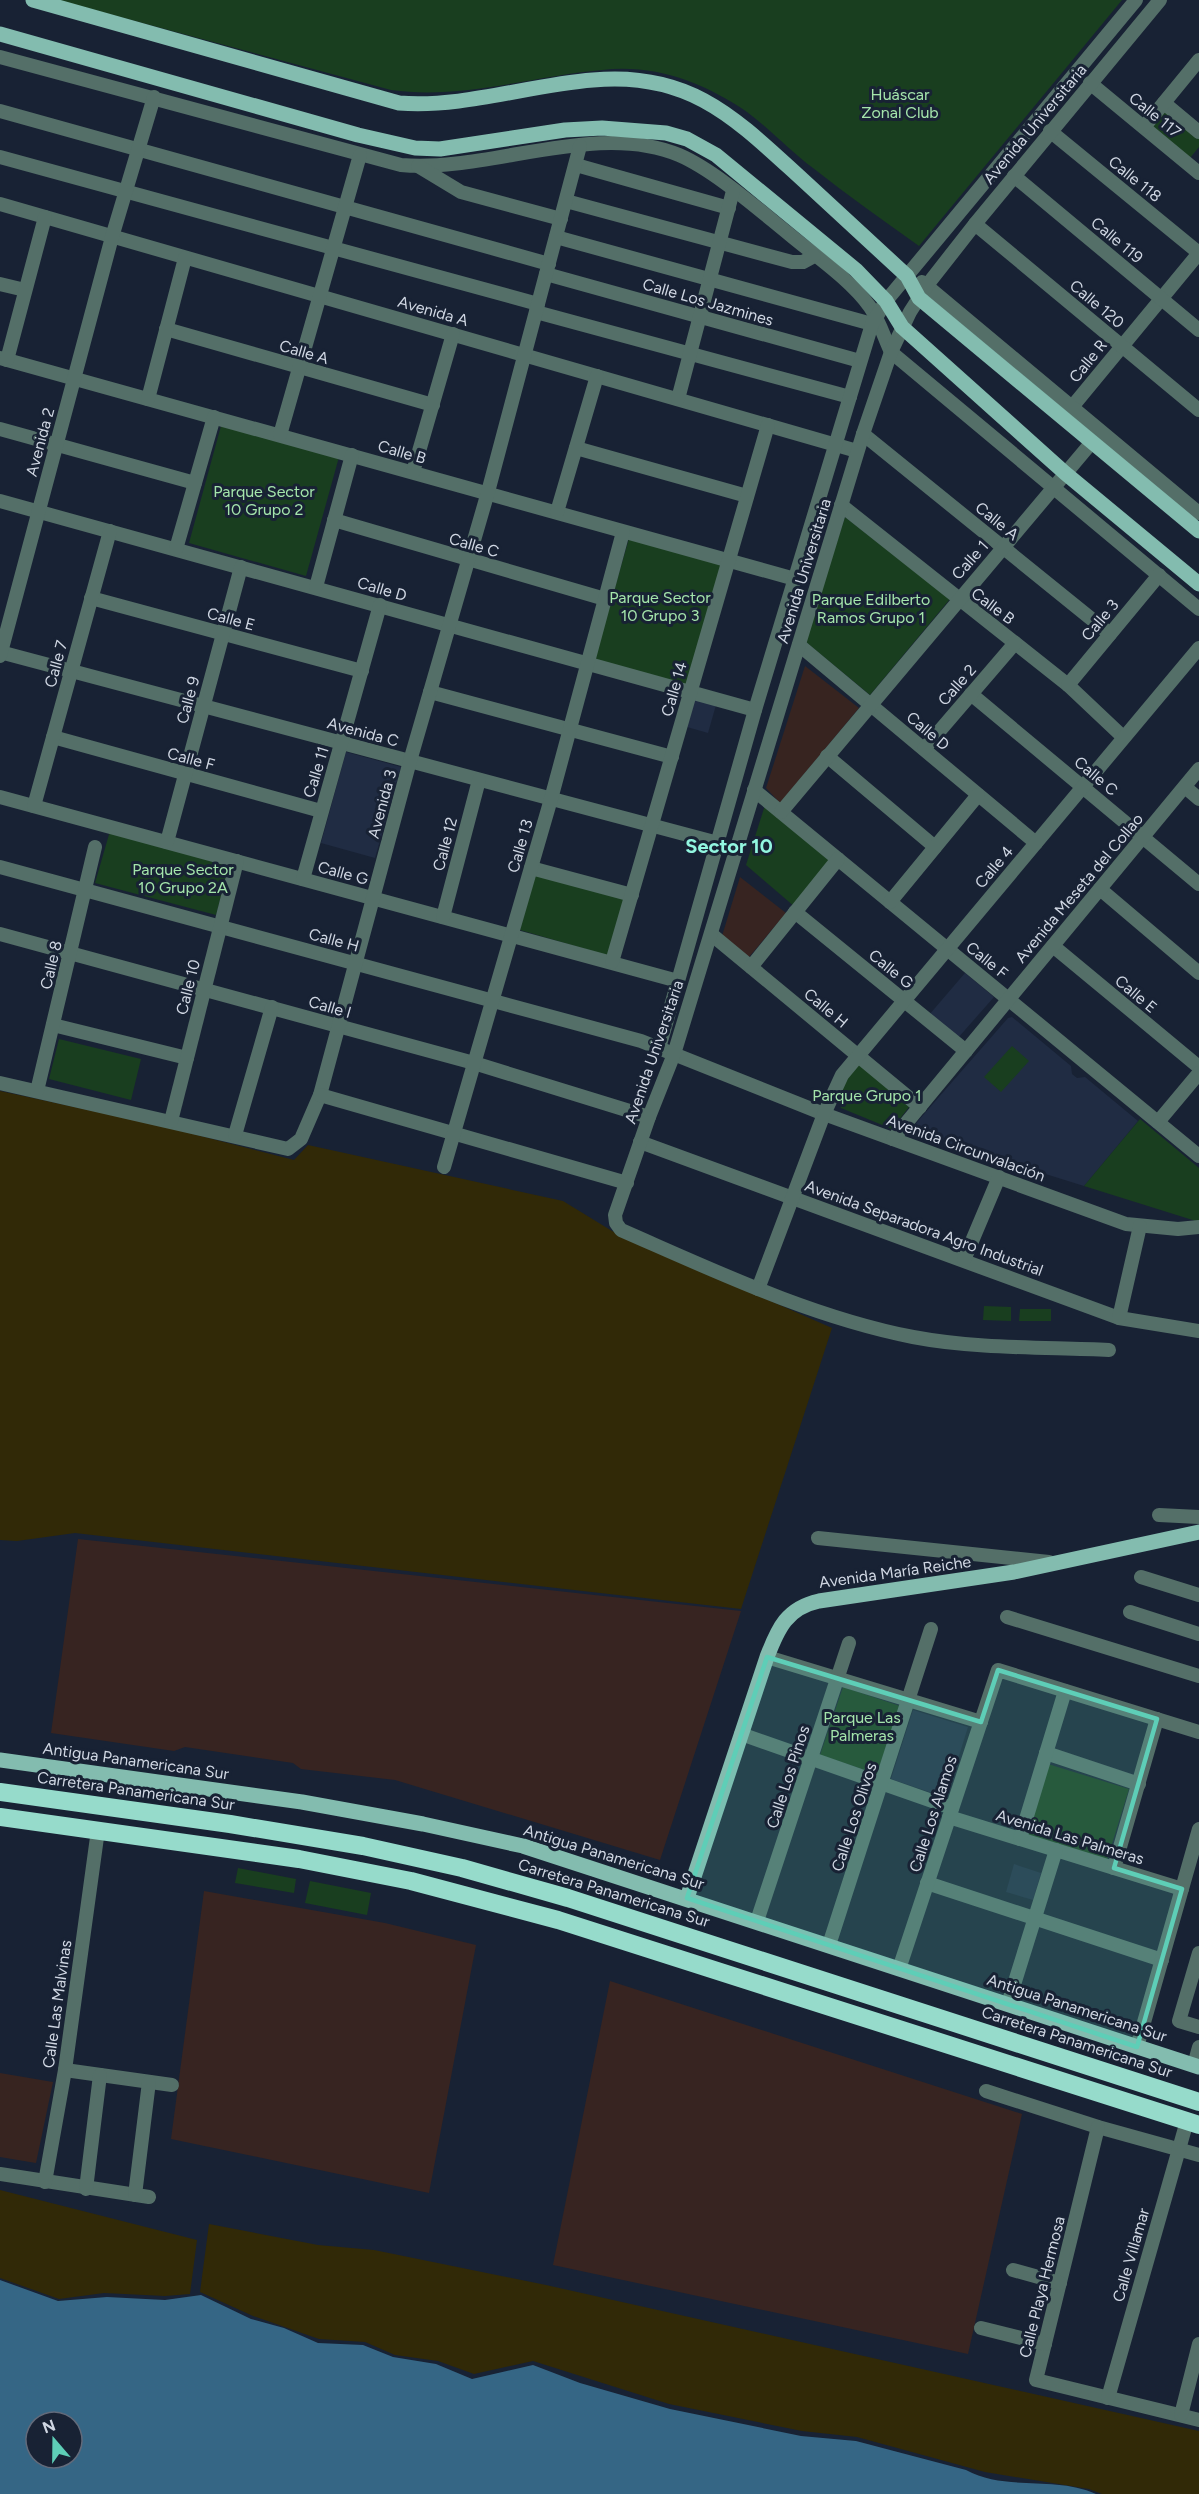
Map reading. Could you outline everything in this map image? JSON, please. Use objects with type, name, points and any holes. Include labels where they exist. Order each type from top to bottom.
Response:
[{"type":"highway","name":"Carretera Panamericana Sur","points":[[0,1792],[300,1835],[373,1848],[483,1874],[568,1898],[1199,2102]]},
{"type":"highway","points":[[0,1817],[299,1858],[457,1891],[558,1920],[1193,2123]]},
{"type":"main road","points":[[33,0],[399,103],[464,101],[561,83],[614,78],[638,79],[687,92],[738,120],[907,276],[919,298],[1199,531]]},
{"type":"main road","points":[[0,34],[358,135],[415,148],[440,148],[565,130],[602,128],[666,133],[687,139],[716,155],[856,270],[886,301],[902,327],[1065,473],[1199,585]]},
{"type":"main road","name":"Avenida María Reiche","points":[[687,1898],[767,1657],[782,1622],[808,1604],[1014,1572],[1199,1532]]},
{"type":"main road","name":"Antigua Panamericana Sur","points":[[0,1760],[302,1802],[423,1824],[523,1846],[1196,2066]]},
{"type":"street","name":"Avenida Universitaria","points":[[659,1048],[755,710],[874,320],[886,301],[1136,0]]},
{"type":"street","name":"Avenida Universitaria","points":[[758,1289],[621,1230],[616,1223],[615,1215],[674,1054],[857,451],[891,352],[902,327],[928,284],[975,224],[1160,0]]},
{"type":"street","points":[[0,57],[154,97],[360,155],[418,166],[580,146],[625,143],[667,150],[693,162],[733,191],[861,296],[891,352],[1199,609]]},
{"type":"street","points":[[1144,127],[1199,60]]},
{"type":"street","name":"Calle 117","points":[[1090,83],[1144,127],[1196,164]]},
{"type":"street","name":"Avenida 2","points":[[0,653],[112,237],[154,97]]},
{"type":"street","points":[[1164,103],[1199,132]]},
{"type":"street","name":"Calle Los Jazmines","points":[[0,111],[346,208],[700,317],[860,361]]},
{"type":"street","name":"Calle 118","points":[[1050,131],[1199,253]]},
{"type":"street","name":"Avenida 3","points":[[235,1135],[288,1149],[301,1139],[320,1095],[410,761],[488,492],[580,146]]},
{"type":"street","points":[[280,435],[360,155]]},
{"type":"street","points":[[0,157],[127,193],[335,247],[690,354],[849,398]]},
{"type":"street","points":[[576,165],[729,208]]},
{"type":"street","points":[[418,166],[461,192],[561,219]]},
{"type":"street","name":"Calle 119","points":[[1014,176],[1199,330]]},
{"type":"street","points":[[678,399],[733,191]]},
{"type":"street","points":[[566,201],[799,263],[814,256]]},
{"type":"street","name":"Avenida A","points":[[0,204],[857,451]]},
{"type":"street","points":[[4,359],[45,218]]},
{"type":"street","name":"Calle 120","points":[[975,224],[1199,410]]},
{"type":"street","points":[[556,237],[874,320]]},
{"type":"street","name":"Calle R","points":[[1072,407],[1199,253]]},
{"type":"street","points":[[148,399],[185,258]]},
{"type":"street","points":[[907,276],[928,284],[1199,513]]},
{"type":"street","points":[[0,284],[25,290]]},
{"type":"street","name":"Calle A","points":[[166,329],[433,405]]},
{"type":"street","points":[[413,472],[453,334]]},
{"type":"street","name":"Calle B","points":[[4,359],[795,579]]},
{"type":"street","points":[[556,512],[597,376]]},
{"type":"street","points":[[176,549],[214,417]]},
{"type":"street","name":"Calle 14","points":[[612,962],[768,425]]},
{"type":"street","points":[[0,429],[195,483]]},
{"type":"street","name":"Calle A","points":[[863,434],[1110,634]]},
{"type":"street","name":"Calle 1","points":[[781,812],[957,599],[1092,442]]},
{"type":"street","points":[[576,448],[747,496]]},
{"type":"street","points":[[316,587],[352,455]]},
{"type":"street","name":"Calle D","points":[[0,501],[755,710]]},
{"type":"street","name":"Calle B","points":[[841,505],[1068,685],[1122,736]]},
{"type":"street","name":"Calle C","points":[[334,520],[605,599]]},
{"type":"street","name":"Calle 7","points":[[34,806],[110,531]]},
{"type":"street","name":"Calle 13","points":[[444,1167],[551,799],[568,729],[623,532]]},
{"type":"street","name":"Calle 9","points":[[167,842],[241,567]]},
{"type":"street","name":"Calle 3","points":[[1068,685],[1159,575]]},
{"type":"street","name":"Calle E","points":[[91,598],[362,671]]},
{"type":"street","name":"Calle 11","points":[[303,879],[380,605]]},
{"type":"street","name":"Calle 2","points":[[924,749],[1015,643]]},
{"type":"street","name":"Calle D","points":[[799,645],[1036,843]]},
{"type":"street","name":"Calle 4","points":[[758,1289],[824,1114],[842,1075],[1036,843],[1122,736],[1199,648]]},
{"type":"street","name":"Avenida C","points":[[0,653],[718,843]]},
{"type":"street","points":[[430,692],[672,757]]},
{"type":"street","name":"Calle C","points":[[971,694],[1199,884]]},
{"type":"street","name":"Calle F","points":[[53,737],[321,811]]},
{"type":"street","points":[[827,756],[935,847]]},
{"type":"street","name":"Avenida Meseta del Collao","points":[[893,1139],[1199,769]]},
{"type":"street","name":"Calle 12","points":[[443,916],[479,780]]},
{"type":"street","points":[[1185,787],[1199,799]]},
{"type":"street","name":"Calle F","points":[[754,790],[1199,1156]]},
{"type":"street","points":[[890,902],[978,795]]},
{"type":"street","name":"Calle G","points":[[0,797],[678,981]]},
{"type":"street","name":"Calle 8","points":[[38,1091],[95,846]]},
{"type":"street","points":[[751,967],[838,859]]},
{"type":"street","name":"Calle 10","points":[[171,1121],[237,861]]},
{"type":"street","name":"Calle H","points":[[0,867],[492,999],[659,1048]]},
{"type":"street","points":[[531,868],[632,895]]},
{"type":"street","points":[[1100,889],[1199,973]]},
{"type":"street","name":"Calle G","points":[[795,912],[966,1051]]},
{"type":"street","name":"Calle H","points":[[711,934],[920,1107]]},
{"type":"street","name":"Calle I","points":[[0,936],[71,953],[474,1063],[649,1117]]},
{"type":"street","name":"Calle E","points":[[1053,946],[1199,1067]]},
{"type":"street","points":[[0,1083],[235,1135],[272,1007]]},
{"type":"street","points":[[53,1025],[187,1058]]},
{"type":"street","name":"Avenida Circunvalación","points":[[659,1048],[824,1114],[1126,1224],[1178,1229],[1199,1227]]},
{"type":"street","points":[[1158,1122],[1199,1073]]},
{"type":"street","points":[[320,1095],[627,1183]]},
{"type":"street","name":"Avenida Separadora Agro Industrial","points":[[640,1142],[1119,1318],[1199,1331]]},
{"type":"street","points":[[964,1260],[999,1177]]},
{"type":"street","points":[[1119,1318],[1140,1226]]},
{"type":"street","points":[[758,1289],[805,1307],[913,1337],[952,1342],[1109,1350]]},
{"type":"street","points":[[1159,1515],[1199,1517]]},
{"type":"street","points":[[818,1538],[1056,1563]]},
{"type":"street","points":[[1141,1577],[1199,1595]]},
{"type":"street","points":[[1130,1612],[1199,1634]]},
{"type":"street","points":[[1007,1617],[1199,1676]]},
{"type":"street","name":"Calle Los Olivos","points":[[829,1946],[931,1629]]},
{"type":"street","name":"Calle Los Pinos","points":[[758,1921],[849,1643]]},
{"type":"street","points":[[767,1657],[981,1722]]},
{"type":"street","name":"Calle Los Alamos","points":[[899,1969],[998,1670],[1065,1690]]},
{"type":"street","points":[[1020,1839],[1065,1690],[1199,1732]]},
{"type":"street","points":[[1114,1868],[1157,1719]]},
{"type":"street","name":"Avenida Las Palmeras","points":[[741,1734],[882,1783],[1020,1839],[1182,1889]]},
{"type":"street","points":[[1046,1753],[1139,1784]]},
{"type":"street","points":[[1137,2047],[1199,1829]]},
{"type":"street","name":"Calle Las Malvinas","points":[[45,2182],[65,2070],[98,1830]]},
{"type":"street","points":[[1008,2004],[1056,1850]]},
{"type":"street","points":[[927,1883],[1162,1960]]},
{"type":"street","points":[[1199,1953],[1179,2021],[1199,2027]]},
{"type":"street","points":[[1196,2066],[1199,2047]]},
{"type":"street","points":[[65,2070],[171,2085]]},
{"type":"street","points":[[86,2189],[100,2075]]},
{"type":"street","points":[[0,2174],[142,2196],[149,2082]]},
{"type":"street","points":[[986,2091],[1098,2127],[1199,2155]]},
{"type":"street","name":"Calle Villamar","points":[[1108,2398],[1179,2149],[1193,2123]]},
{"type":"street","name":"Calle Playa Hermosa","points":[[1098,2127],[1036,2380],[1199,2420]]},
{"type":"street","points":[[1013,2270],[1060,2283]]},
{"type":"street","points":[[981,2328],[1045,2344]]},
{"type":"street","points":[[1181,2415],[1199,2344]]},
{"type":"highlighted area","points":[[767,1657],[981,1722],[998,1670],[1157,1719],[1114,1868],[1182,1889],[1137,2047],[687,1898]]},
{"type":"shaded area","points":[[805,666],[859,708],[780,803],[766,788]]},
{"type":"shaded area","points":[[694,699],[716,705],[708,733],[687,727]]},
{"type":"shaded area","points":[[346,752],[401,767],[375,858],[321,843]]},
{"type":"shaded area","points":[[740,877],[786,913],[749,957],[722,936]]},
{"type":"shaded area","points":[[965,973],[994,997],[957,1039],[929,1015]]},
{"type":"shaded area","points":[[1012,1017],[1071,1066],[1072,1074],[1077,1078],[1085,1077],[1138,1121],[1084,1186],[912,1132],[911,1129],[1008,1018]]},
{"type":"shaded area","points":[[78,1539],[741,1611],[660,1860],[395,1780],[301,1769],[293,1763],[185,1747],[174,1751],[51,1733]]},
{"type":"shaded area","points":[[913,1710],[968,1727],[947,1794],[941,1796],[891,1779]]},
{"type":"shaded area","points":[[1014,1864],[1041,1873],[1033,1900],[1006,1892]]},
{"type":"shaded area","points":[[204,1891],[385,1923],[476,1945],[429,2193],[171,2139]]},
{"type":"shaded area","points":[[610,1981],[1022,2114],[968,2354],[553,2265]]},
{"type":"shaded area","points":[[0,2073],[53,2082],[36,2163],[0,2157]]},
{"type":"shaded area","points":[[0,2280],[58,2301],[107,2297],[165,2300],[201,2295],[251,2319],[284,2328],[318,2343],[363,2345],[393,2357],[436,2364],[472,2379],[533,2365],[580,2383],[670,2409],[801,2436],[856,2441],[966,2470],[981,2477],[1014,2482],[1064,2485],[1096,2494],[0,2494]]},
{"type":"green space","name":"Huáscar Zonal Club","points":[[57,0],[1122,0],[919,246],[826,178],[747,112],[713,92],[678,78],[660,73],[622,69],[576,73],[470,90],[417,92],[391,90]]},
{"type":"green space","points":[[1165,111],[1199,137],[1199,147],[1190,158],[1151,129]]},
{"type":"green space","name":"Parque Sector 10 Grupo 2","points":[[221,426],[339,457],[306,576],[189,543]]},
{"type":"green space","name":"Parque Edilberto Ramos Grupo 1","points":[[845,517],[950,599],[870,695],[805,639]]},
{"type":"green space","name":"Parque Sector 10 Grupo 3","points":[[630,535],[724,562],[688,686],[594,660]]},
{"type":"green space","points":[[765,805],[834,859],[795,907],[746,865]]},
{"type":"green space","name":"Parque Sector 10 Grupo 2A","points":[[110,831],[230,863],[216,915],[95,883]]},
{"type":"green space","points":[[535,874],[625,899],[609,956],[520,930]]},
{"type":"green space","points":[[59,1039],[141,1059],[131,1100],[49,1079]]},
{"type":"green space","points":[[1012,1046],[1029,1061],[1001,1092],[984,1077]]},
{"type":"green space","name":"Parque Grupo 1","points":[[861,1064],[912,1103],[892,1129],[841,1108],[838,1099],[851,1069]]},
{"type":"green space","points":[[1140,1119],[1199,1168],[1199,1222],[1084,1186]]},
{"type":"green space","points":[[984,1306],[1011,1307],[1011,1321],[983,1320]]},
{"type":"green space","points":[[1020,1309],[1051,1309],[1051,1321],[1019,1321]]},
{"type":"green space","name":"Parque Las Palmeras","points":[[843,1687],[900,1706],[877,1774],[820,1755]]},
{"type":"green space","points":[[1048,1764],[1129,1789],[1107,1860],[1026,1835]]},
{"type":"green space","points":[[238,1868],[296,1879],[294,1893],[235,1883]]},
{"type":"green space","points":[[310,1881],[371,1893],[367,1915],[305,1903]]},
{"type":"sand","points":[[0,1091],[158,1125],[294,1160],[308,1145],[563,1201],[612,1231],[832,1328],[741,1609],[75,1533],[17,1541],[0,1540]]},
{"type":"sand","points":[[0,2190],[197,2240],[190,2294],[165,2296],[104,2293],[59,2299],[0,2278]]},
{"type":"sand","points":[[209,2224],[318,2245],[374,2250],[546,2285],[1199,2431],[1199,2494],[1102,2494],[1089,2489],[985,2472],[857,2437],[802,2431],[669,2404],[533,2361],[474,2374],[438,2361],[395,2355],[365,2342],[319,2339],[253,2316],[200,2292]]},
{"type":"district","name":"Sector 10","points":[[729,846]]}]
